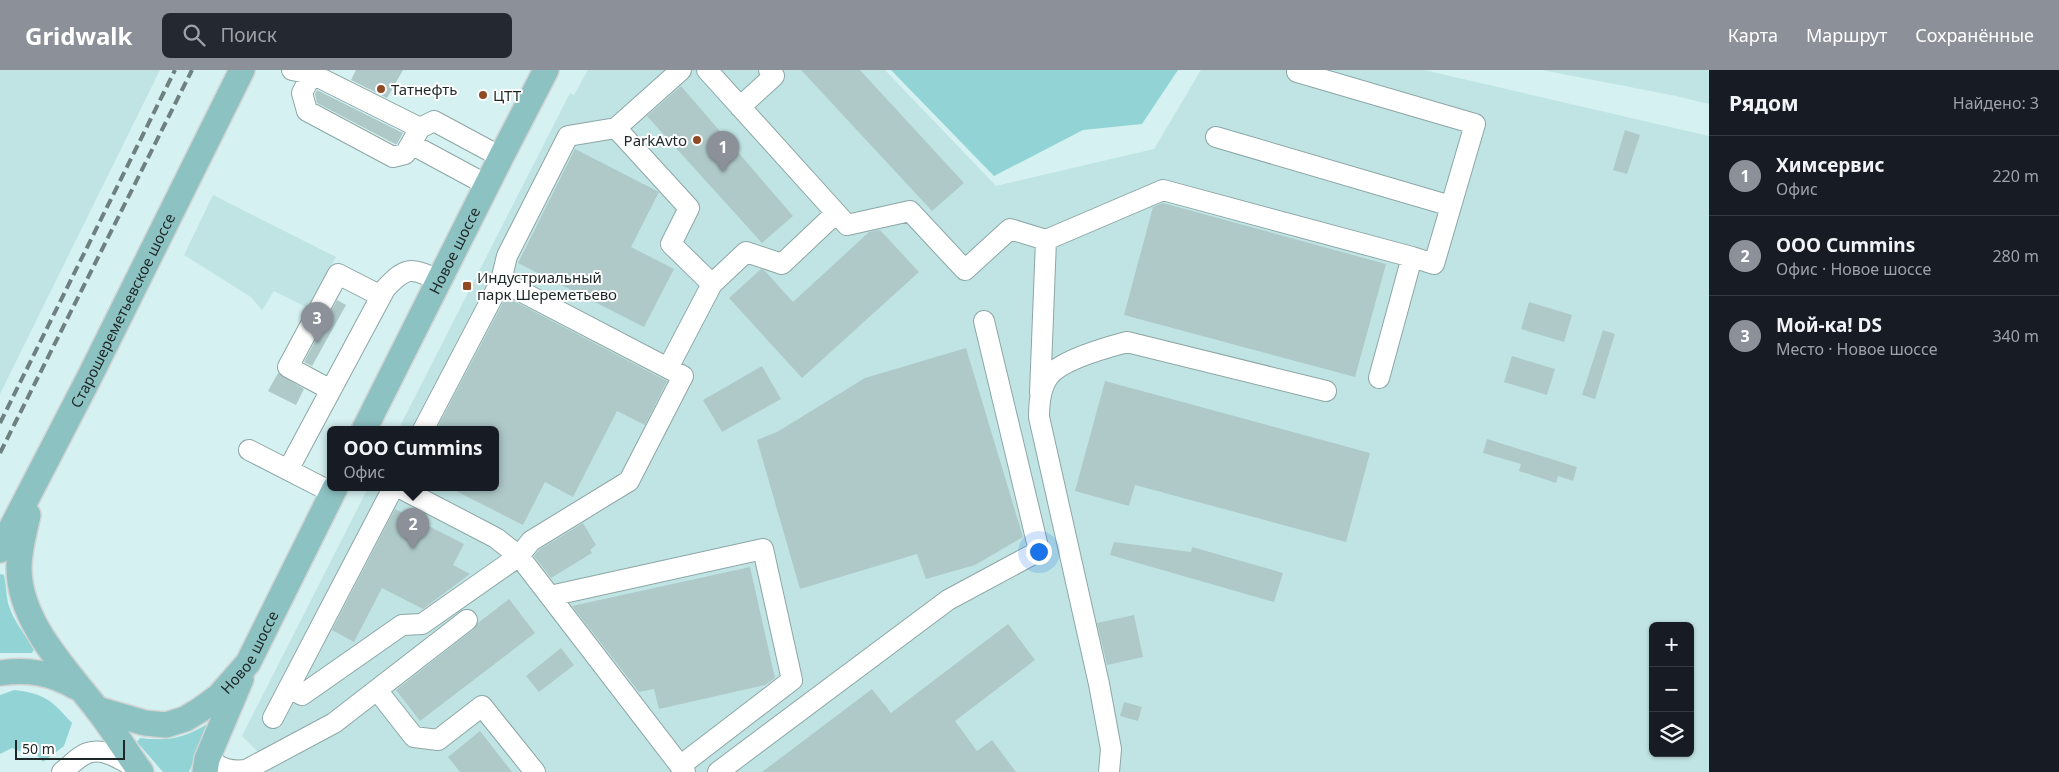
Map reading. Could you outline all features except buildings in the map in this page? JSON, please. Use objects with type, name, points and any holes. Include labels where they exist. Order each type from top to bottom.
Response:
[{"type":"main road","name":"Старошереметьевское шоссе","points":[[0,550],[38,473],[89,378],[242,70]]},
{"type":"main road","name":"Новое шоссе","points":[[366,426],[546,70]]},
{"type":"main road","points":[[38,473],[20,546],[19,569],[22,592],[43,639],[97,709],[140,771]]},
{"type":"main road","name":"Новое шоссе","points":[[97,709],[144,723],[166,725],[185,719],[219,696],[248,663],[334,491]]},
{"type":"main road","points":[[206,766],[248,663]]},
{"type":"main road","points":[[0,673],[20,670],[42,672],[62,679],[80,689]]},
{"type":"lane","points":[[292,70],[313,72],[415,136],[487,185]]},
{"type":"lane","points":[[425,426],[501,281],[506,256],[568,136],[616,128],[680,70]]},
{"type":"lane","points":[[707,70],[847,225],[910,211],[965,270],[1010,229],[1046,240],[1163,190],[1434,264],[1476,124],[1297,72]]},
{"type":"lane","points":[[740,107],[774,76],[769,70]]},
{"type":"lane","points":[[313,72],[302,93],[307,111],[393,157],[405,154],[415,136],[434,121],[501,157]]},
{"type":"lane","points":[[616,128],[689,208],[671,244],[712,284]]},
{"type":"lane","points":[[1216,137],[1451,206]]},
{"type":"lane","points":[[668,368],[712,284],[746,252],[782,264],[836,214]]},
{"type":"lane","points":[[1046,240],[1039,417],[1099,684],[1111,749],[1109,772]]},
{"type":"lane","points":[[1379,378],[1412,257]]},
{"type":"lane","points":[[288,470],[381,296],[394,279],[405,272],[417,270],[438,281]]},
{"type":"lane","points":[[331,390],[288,368],[338,274],[381,296]]},
{"type":"lane","points":[[289,688],[302,695],[402,626],[422,624],[519,556],[531,541],[629,481],[683,376],[501,281]]},
{"type":"lane","points":[[718,772],[948,600],[1039,550],[984,321]]},
{"type":"lane","points":[[1040,397],[1049,376],[1059,367],[1100,349],[1127,342],[1326,390]]},
{"type":"lane","points":[[249,450],[327,487]]},
{"type":"lane","points":[[273,718],[391,491]]},
{"type":"lane","points":[[406,491],[496,538],[519,556],[683,769],[792,680],[763,549],[550,596]]},
{"type":"lane","points":[[206,766],[233,771],[246,770],[334,723],[467,620]]},
{"type":"lane","points":[[377,690],[414,737],[438,740],[482,706],[535,772]]},
{"type":"lane","points":[[62,772],[84,755],[92,752],[106,753],[140,771]]},
{"type":"shaded area","points":[[0,70],[160,70],[0,394]]},
{"type":"shaded area","name":"Индустриальный парк Шереметьево","points":[[588,70],[885,70],[996,186],[1154,149],[1201,70],[1424,70],[1709,136],[1709,772],[1116,772],[1121,754],[1104,751],[1097,772],[259,772],[267,765],[257,751],[242,736],[366,491],[499,491],[499,426],[400,426],[570,93],[574,95]]},
{"type":"shaded area","points":[[891,70],[1178,70],[1142,124],[1083,130],[994,176]]},
{"type":"shaded area","points":[[1542,70],[1709,70],[1709,104],[1676,96]]},
{"type":"shaded area","points":[[213,195],[336,257],[308,308],[274,291],[262,310],[251,297],[184,255]]},
{"type":"shaded area","points":[[0,574],[4,575],[10,610],[34,649],[32,653],[0,653]]},
{"type":"shaded area","points":[[14,690],[47,699],[72,723],[64,746],[43,762],[32,749],[22,752],[12,748],[0,754],[0,695]]},
{"type":"shaded area","points":[[209,724],[189,772],[163,772],[137,742],[140,738],[167,739],[183,736]]},
{"type":"railway","points":[[0,423],[175,70]]},
{"type":"railway","points":[[0,453],[192,70]]},
{"type":"place","name":"Татнефть","points":[[381,89]]},
{"type":"place","name":"ЦТТ","points":[[483,95]]},
{"type":"place","name":"ParkAvto","points":[[697,140]]},
{"type":"place","name":"Химсервис","points":[[723,172]]},
{"type":"place","name":"Индустриальный парк Шереметьево","points":[[467,286]]},
{"type":"place","name":"Мой-ка! DS","points":[[317,343]]},
{"type":"place","name":"OOO Cummins","points":[[413,549]]}]
